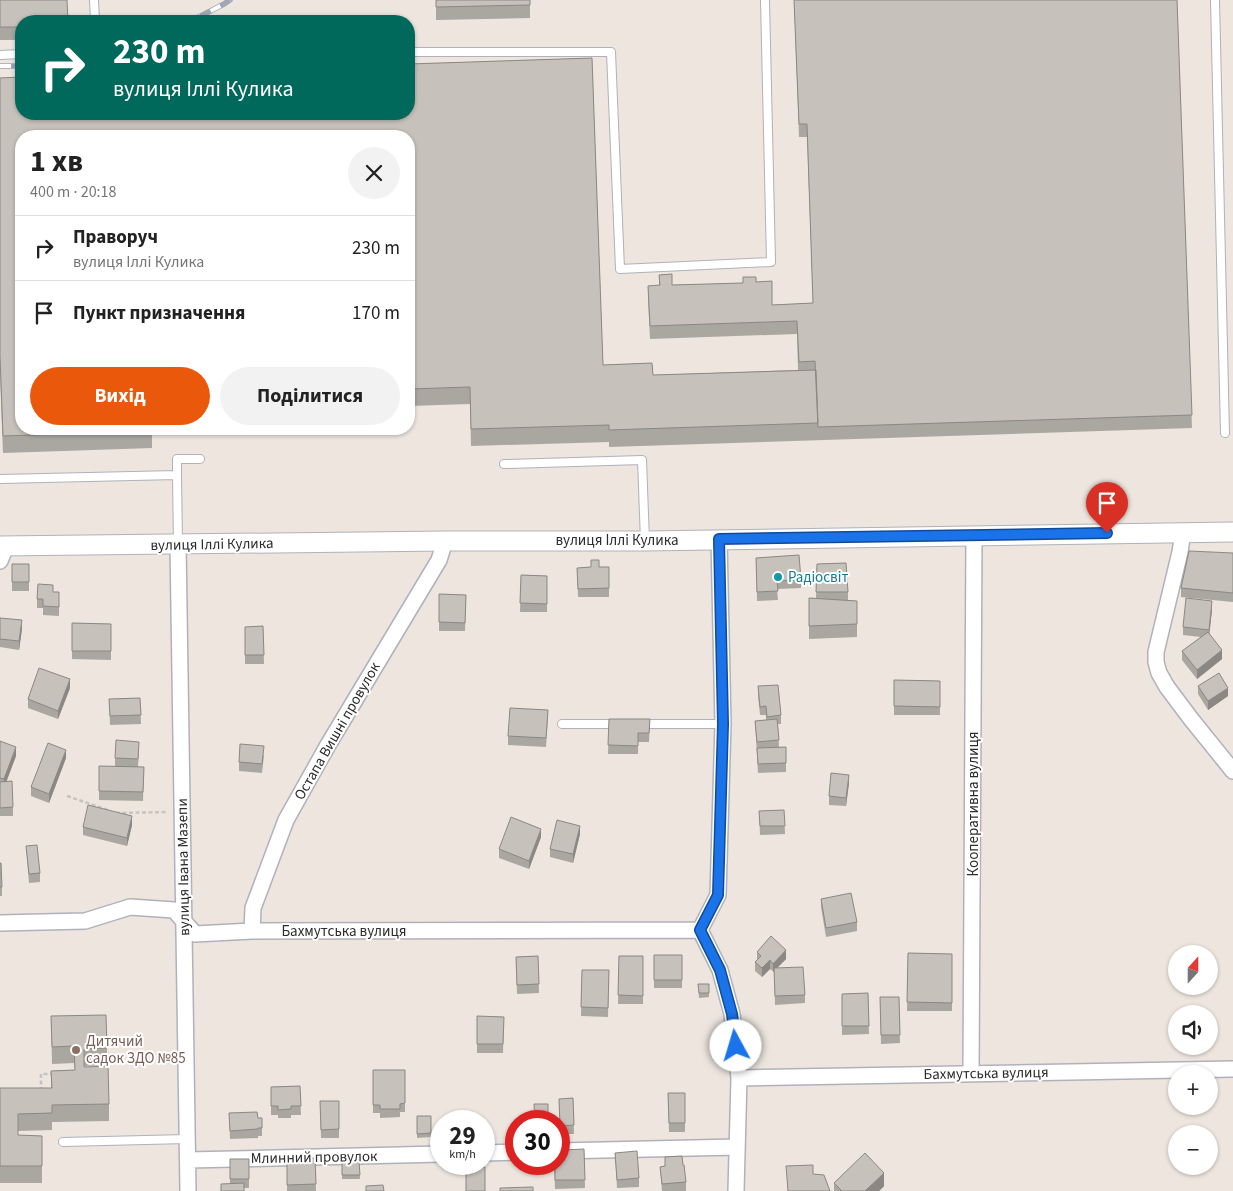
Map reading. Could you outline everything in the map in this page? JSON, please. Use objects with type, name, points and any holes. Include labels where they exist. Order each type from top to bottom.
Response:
[{"type":"street","points":[[1183,532],[1156,652],[1156,662],[1159,673],[1167,687],[1190,719],[1233,771]]},
{"type":"street","name":"вулиця Іллі Кулика","points":[[2,551],[178,544],[1233,532]]},
{"type":"street","name":"Кооперативна вулиця","points":[[972,1073],[974,535]]},
{"type":"street","points":[[719,539],[723,724],[718,895],[700,930],[720,970],[732,1014],[739,1078],[736,1191]]},
{"type":"street","name":"Остапа Вишні провулок","points":[[252,931],[253,908],[286,820],[328,744],[439,560],[445,541]]},
{"type":"street","name":"вулиця Івана Мазепи","points":[[178,544],[188,1191]]},
{"type":"street","name":"Бахмутська вулиця","points":[[0,923],[85,922],[130,907],[174,910],[196,934],[252,931],[700,930]]},
{"type":"street","name":"Бахмутська вулиця","points":[[739,1078],[1233,1069]]},
{"type":"street","points":[[570,1151],[737,1147]]},
{"type":"street","name":"Млинний провулок","points":[[188,1160],[430,1154]]},
{"type":"lane","points":[[94,0],[95,15]]},
{"type":"lane","points":[[415,52],[611,52],[620,269],[770,262],[765,0]]},
{"type":"lane","points":[[1215,0],[1225,433]]},
{"type":"lane","points":[[0,54],[15,54]]},
{"type":"lane","points":[[178,544],[177,459],[200,459]]},
{"type":"lane","points":[[504,464],[642,460],[645,540]]},
{"type":"lane","points":[[0,479],[177,476]]},
{"type":"lane","points":[[562,724],[623,724]]},
{"type":"lane","points":[[633,724],[723,724]]},
{"type":"lane","points":[[63,1142],[188,1139]]},
{"type":"path","points":[[66,796],[115,813],[182,812]]},
{"type":"path","points":[[33,1091],[42,1091],[41,1074],[58,1074]]},
{"type":"building","points":[[0,0],[67,0],[68,15],[15,15],[15,27],[0,27]]},
{"type":"building","points":[[436,0],[530,0],[530,5],[436,7]]},
{"type":"building","points":[[794,0],[1177,0],[1192,415],[818,427],[815,361],[799,362],[797,321],[650,326],[648,286],[660,285],[659,275],[672,274],[672,285],[743,283],[743,277],[756,277],[756,282],[772,281],[772,305],[813,303],[807,124],[799,124]]},
{"type":"building","points":[[592,58],[603,365],[652,363],[653,375],[816,370],[818,423],[609,430],[609,425],[471,429],[470,387],[415,389],[415,130],[15,130],[15,435],[33,435],[3,436],[0,356],[0,78],[15,77],[15,120],[415,120],[415,64]]},
{"type":"building","points":[[1189,551],[1233,553],[1233,593],[1181,588]]},
{"type":"building","name":"Радіосвіт","points":[[799,555],[801,580],[777,581],[778,591],[757,592],[756,558]]},
{"type":"building","points":[[591,560],[599,560],[599,567],[609,567],[609,588],[578,589],[577,568],[591,567]]},
{"type":"building","points":[[846,563],[848,592],[816,592],[817,564]]},
{"type":"building","points":[[12,564],[29,564],[29,582],[12,582]]},
{"type":"building","points":[[521,575],[547,576],[547,604],[520,603]]},
{"type":"building","points":[[38,584],[53,585],[53,592],[59,592],[59,607],[43,606],[43,599],[37,599]]},
{"type":"building","points":[[439,594],[466,595],[465,623],[439,622]]},
{"type":"building","points":[[809,598],[857,601],[857,624],[809,626]]},
{"type":"building","points":[[1186,598],[1212,601],[1209,630],[1183,627]]},
{"type":"building","points":[[0,618],[22,620],[19,641],[0,639]]},
{"type":"building","points":[[72,623],[111,624],[111,651],[72,651]]},
{"type":"building","points":[[263,626],[264,655],[245,655],[245,627]]},
{"type":"building","points":[[1208,632],[1222,650],[1197,670],[1182,651]]},
{"type":"building","points":[[39,668],[70,679],[58,711],[28,699]]},
{"type":"building","points":[[1219,673],[1228,688],[1208,701],[1198,686]]},
{"type":"building","points":[[894,680],[940,681],[940,707],[894,706]]},
{"type":"building","points":[[778,685],[781,715],[767,717],[766,706],[760,707],[758,686]]},
{"type":"building","points":[[140,698],[141,715],[110,716],[109,699]]},
{"type":"building","points":[[510,708],[548,710],[546,738],[508,736]]},
{"type":"building","points":[[609,719],[650,719],[649,733],[638,733],[638,746],[608,745]]},
{"type":"building","points":[[777,719],[779,740],[757,742],[755,721]]},
{"type":"building","points":[[116,740],[139,742],[138,759],[115,758]]},
{"type":"building","points":[[0,741],[16,747],[4,779],[0,778]]},
{"type":"building","points":[[48,743],[66,750],[49,794],[31,787]]},
{"type":"building","points":[[240,744],[264,746],[262,764],[239,762]]},
{"type":"building","points":[[786,747],[786,763],[758,764],[757,748]]},
{"type":"building","points":[[99,766],[144,767],[143,792],[99,791]]},
{"type":"building","points":[[831,773],[849,775],[846,798],[829,796]]},
{"type":"building","points":[[12,781],[13,807],[0,808],[0,782]]},
{"type":"building","points":[[88,805],[132,816],[127,838],[83,827]]},
{"type":"building","points":[[784,810],[785,826],[760,826],[759,811]]},
{"type":"building","points":[[511,817],[541,829],[529,861],[499,849]]},
{"type":"building","points":[[557,820],[580,826],[573,854],[550,849]]},
{"type":"building","points":[[37,845],[40,873],[29,874],[26,846]]},
{"type":"building","points":[[1,863],[2,887],[0,887]]},
{"type":"building","points":[[851,893],[857,922],[826,928],[821,899]]},
{"type":"building","points":[[771,936],[786,950],[773,964],[770,960],[762,968],[755,962],[761,956],[757,952]]},
{"type":"building","points":[[908,953],[952,954],[952,1003],[907,1002]]},
{"type":"building","points":[[654,955],[682,955],[682,980],[654,980]]},
{"type":"building","points":[[538,956],[539,984],[517,985],[516,957]]},
{"type":"building","points":[[619,956],[643,956],[643,996],[618,995]]},
{"type":"building","points":[[803,967],[805,995],[775,996],[774,968]]},
{"type":"building","points":[[582,970],[609,970],[608,1008],[581,1007]]},
{"type":"building","points":[[698,984],[709,984],[709,993],[699,993]]},
{"type":"building","points":[[868,993],[869,1026],[842,1026],[842,994]]},
{"type":"building","points":[[880,997],[899,997],[900,1035],[881,1035]]},
{"type":"building","points":[[106,1015],[107,1048],[84,1049],[84,1067],[108,1066],[109,1104],[52,1105],[52,1113],[18,1114],[18,1135],[42,1136],[42,1166],[0,1166],[0,1088],[52,1088],[51,1071],[75,1070],[74,1046],[52,1047],[51,1016]]},
{"type":"building","points":[[477,1016],[504,1017],[503,1044],[477,1044]]},
{"type":"building","points":[[373,1070],[405,1070],[405,1103],[400,1104],[400,1109],[380,1109],[380,1105],[373,1105]]},
{"type":"building","points":[[300,1086],[301,1106],[291,1106],[291,1109],[278,1110],[278,1106],[271,1106],[271,1087]]},
{"type":"building","points":[[668,1093],[685,1093],[685,1123],[669,1123]]},
{"type":"building","points":[[573,1098],[574,1125],[570,1125],[570,1110],[559,1110],[559,1099]]},
{"type":"building","points":[[320,1101],[339,1101],[339,1129],[321,1130]]},
{"type":"building","points":[[534,1104],[548,1104],[548,1110],[534,1110]]},
{"type":"building","points":[[257,1112],[258,1118],[262,1118],[262,1128],[230,1131],[229,1113]]},
{"type":"building","points":[[417,1116],[430,1116],[430,1133],[417,1134]]},
{"type":"building","points":[[584,1149],[585,1180],[555,1180],[555,1175],[570,1175],[570,1150]]},
{"type":"building","points":[[637,1151],[639,1178],[617,1180],[615,1153]]},
{"type":"building","points":[[865,1153],[884,1173],[865,1191],[842,1191],[834,1183]]},
{"type":"building","points":[[682,1156],[686,1182],[662,1184],[660,1167],[665,1166],[665,1157]]},
{"type":"building","points":[[287,1158],[315,1158],[316,1184],[287,1185]]},
{"type":"building","points":[[230,1159],[249,1159],[249,1179],[230,1179]]},
{"type":"building","points":[[342,1162],[359,1162],[360,1175],[342,1175]]},
{"type":"building","points":[[813,1165],[813,1174],[824,1175],[830,1191],[788,1191],[786,1166]]},
{"type":"building","points":[[466,1175],[485,1175],[485,1191],[466,1191]]},
{"type":"building","points":[[244,1183],[244,1191],[221,1191],[221,1184]]},
{"type":"building","points":[[383,1185],[384,1191],[366,1191],[366,1186]]},
{"type":"building","points":[[533,1187],[533,1191],[500,1191],[500,1188]]},
{"type":"railway","points":[[203,15],[230,0]]},
{"type":"railway","points":[[0,66],[15,66]]},
{"type":"place","name":"Радіосвіт","points":[[778,577]]},
{"type":"place","name":"Дитячий садок ЗДО №85","points":[[76,1050]]},
{"type":"route","points":[[736,1046],[732,1014],[720,970],[700,930],[718,895],[723,724],[719,539],[1107,533]]}]
